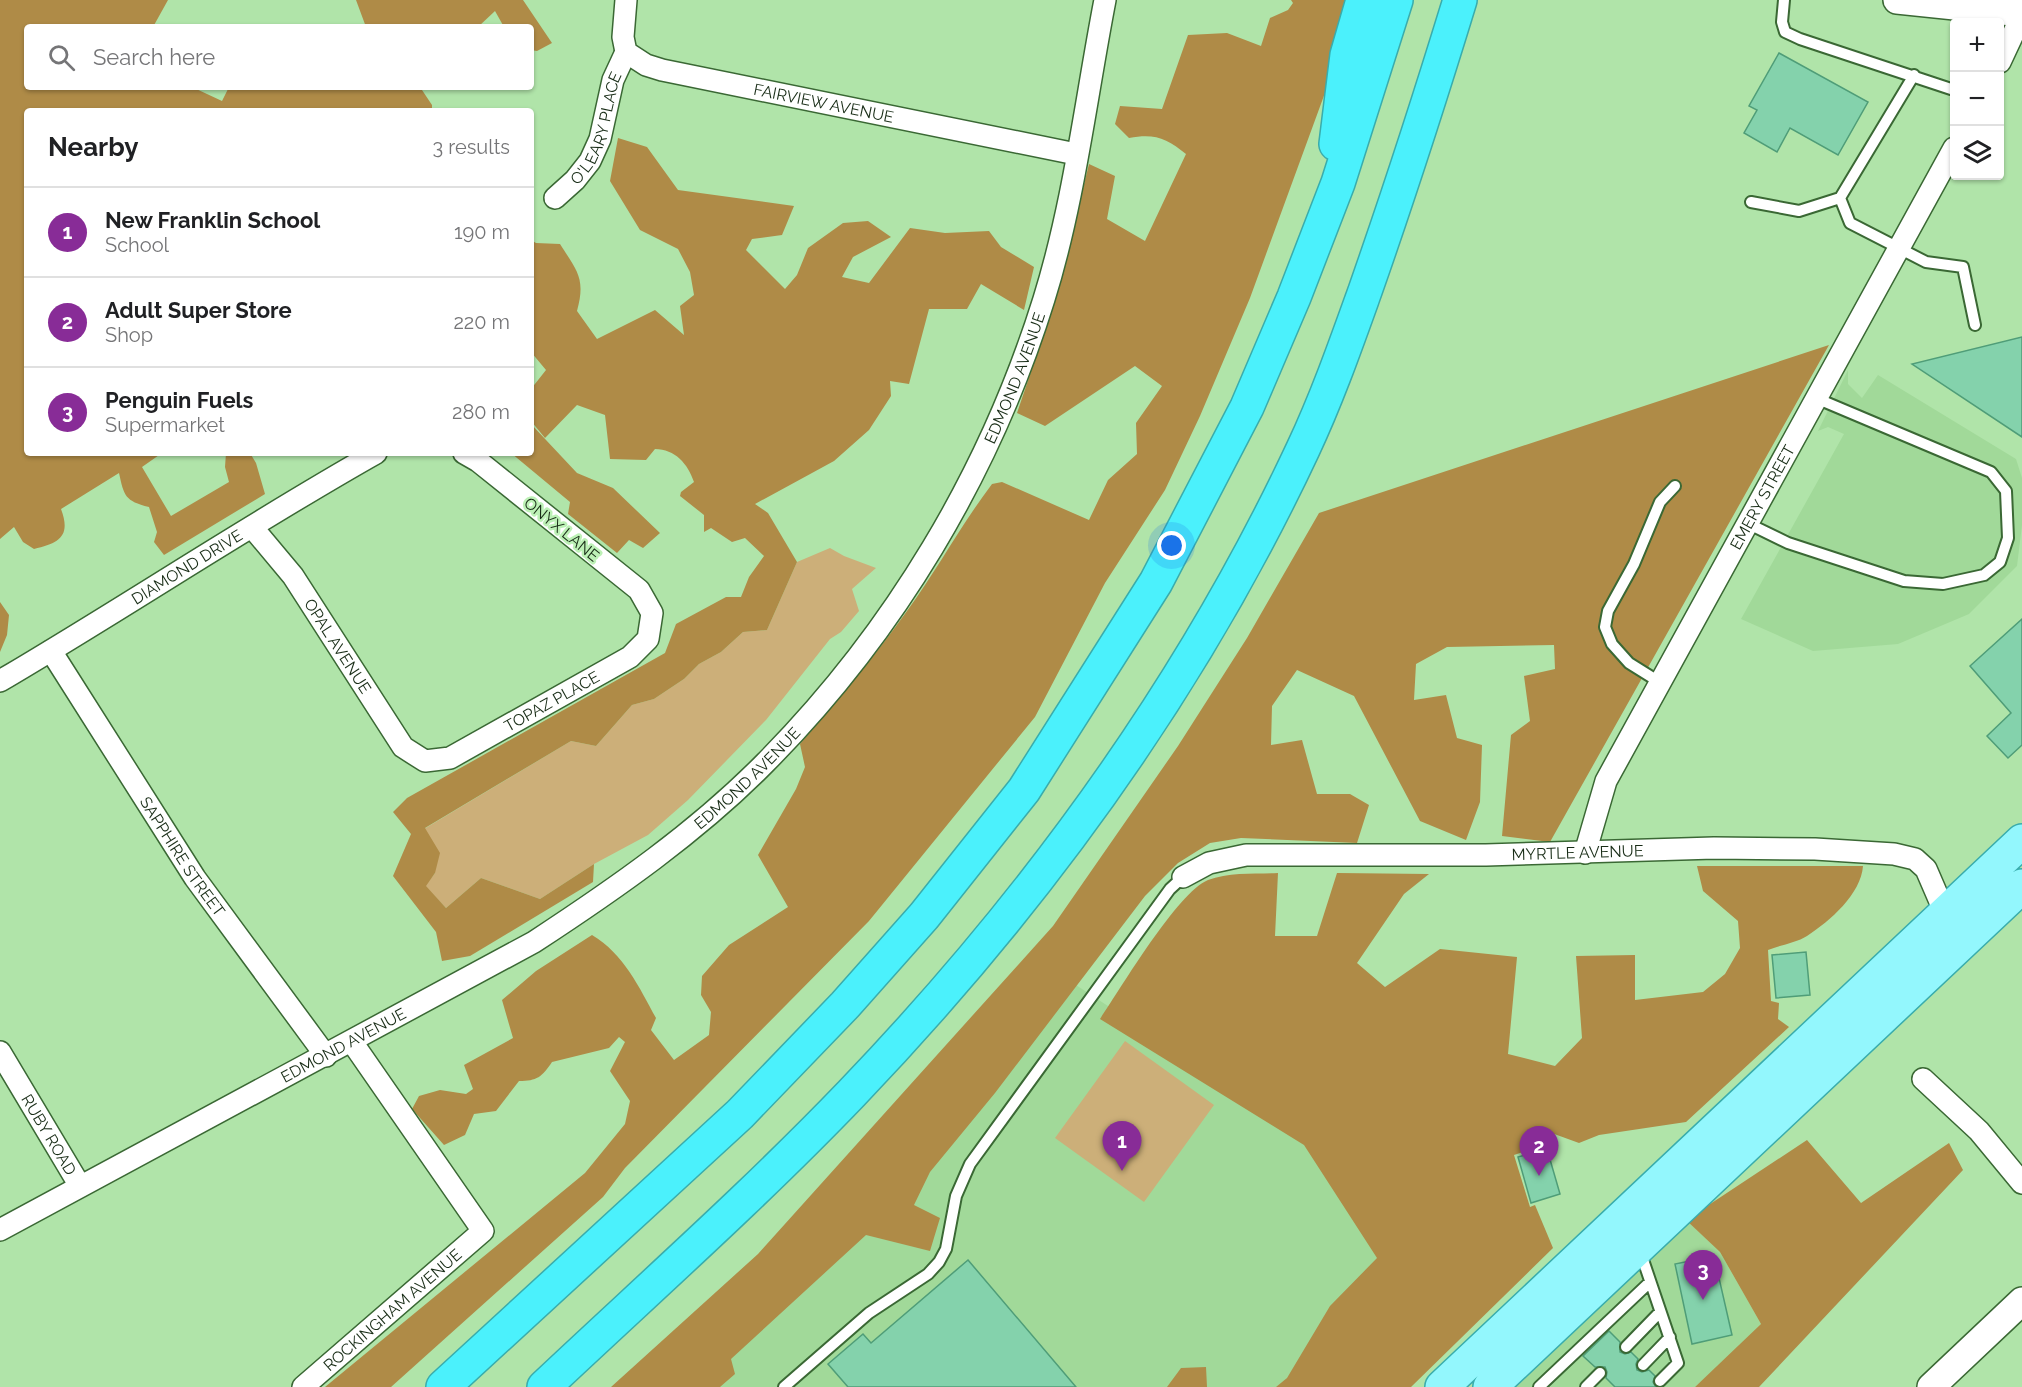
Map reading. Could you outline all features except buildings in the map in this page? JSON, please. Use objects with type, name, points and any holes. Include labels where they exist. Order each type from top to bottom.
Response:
[{"type":"highway","points":[[1332,197],[1337,119],[1347,56],[1363,0]]},
{"type":"highway","points":[[443,1387],[740,1114],[845,1005],[924,916],[1024,790],[1156,582],[1204,494],[1247,407],[1294,297],[1332,197],[1396,0]]},
{"type":"highway","points":[[544,1387],[760,1185],[853,1092],[1018,905],[1110,784],[1154,720],[1234,585],[1305,445],[1336,369],[1400,191],[1460,0]]},
{"type":"main road","points":[[1442,1387],[2022,841]]},
{"type":"main road","points":[[1500,1381],[1638,1246],[2022,886]]},
{"type":"street","points":[[626,0],[623,37],[626,51]]},
{"type":"street","name":"EDMOND AVENUE","points":[[0,1230],[534,942],[660,854],[763,765],[842,677],[908,587],[962,497],[989,441],[1045,297],[1067,206],[1105,0]]},
{"type":"street","points":[[1897,0],[2022,14],[2004,53]]},
{"type":"street","name":"FAIRVIEW AVENUE","points":[[626,51],[646,64],[662,70],[1076,154]]},
{"type":"street","name":"O'LEARY PLACE","points":[[555,198],[575,180],[590,161],[600,139],[613,80],[626,51]]},
{"type":"street","name":"EMERY STREET","points":[[1585,853],[1606,781],[1950,155]]},
{"type":"street","name":"DIAMOND DRIVE","points":[[0,681],[371,456]]},
{"type":"street","name":"ONYX LANE","points":[[469,456],[639,590],[652,613]]},
{"type":"street","name":"OPAL AVENUE","points":[[252,527],[293,576],[403,747],[425,761]]},
{"type":"street","name":"TOPAZ PLACE","points":[[425,761],[450,759],[474,747],[630,657],[648,639],[652,613]]},
{"type":"street","name":"SAPPHIRE STREET","points":[[51,651],[195,878],[326,1056]]},
{"type":"street","name":"MYRTLE AVENUE","points":[[1183,877],[1209,863],[1245,855],[1585,853],[1714,848],[1815,849],[1894,854],[1915,860],[1926,869],[1945,913]]},
{"type":"street","name":"ROCKINGHAM AVENUE","points":[[303,1387],[483,1231],[352,1042]]},
{"type":"street","name":"RUBY ROAD","points":[[0,1052],[80,1186]]},
{"type":"street","points":[[1923,1080],[1979,1131],[2022,1183]]},
{"type":"street","points":[[1931,1387],[2022,1301]]},
{"type":"lane","points":[[1784,0],[1782,22],[1785,32],[1950,88]]},
{"type":"lane","points":[[1751,202],[1799,211],[1840,198],[1914,75]]},
{"type":"lane","points":[[1840,198],[1850,223],[1926,262],[1963,267],[1975,325]]},
{"type":"lane","points":[[1749,524],[1788,543],[1904,581],[1943,584],[1984,576],[2000,562],[2008,538],[2006,491],[1991,472],[1818,399]]},
{"type":"lane","points":[[1661,683],[1629,663],[1612,644],[1605,627],[1608,611],[1634,564],[1660,502],[1675,486]]},
{"type":"lane","points":[[784,1387],[869,1313],[928,1275],[939,1262],[945,1249],[956,1196],[970,1164],[1170,889],[1183,877]]},
{"type":"lane","points":[[1638,1246],[1678,1364],[1660,1381]]},
{"type":"lane","points":[[1539,1387],[1650,1282]]},
{"type":"lane","points":[[1626,1347],[1660,1312]]},
{"type":"lane","points":[[1643,1365],[1670,1337]]},
{"type":"lane","points":[[1586,1387],[1600,1372]]},
{"type":"shaded area","points":[[0,0],[168,0],[155,24],[24,24],[24,90],[198,90],[222,101],[228,90],[422,90],[432,108],[24,108],[24,456],[158,456],[142,467],[171,516],[229,482],[225,467],[226,456],[252,456],[265,494],[164,555],[154,542],[157,532],[149,507],[130,500],[124,492],[119,473],[61,509],[65,526],[64,532],[57,541],[34,549],[23,542],[14,527],[0,539]]},
{"type":"shaded area","points":[[356,0],[523,0],[552,43],[534,50],[534,24],[502,24],[495,11],[481,24],[365,24]]},
{"type":"shaded area","points":[[1291,0],[1354,0],[1333,71],[1250,298],[1200,416],[1165,490],[1105,583],[1035,717],[869,921],[625,1168],[603,1197],[391,1387],[325,1387],[585,1173],[625,1124],[630,1101],[610,1071],[625,1042],[619,1037],[609,1048],[552,1062],[538,1077],[519,1081],[496,1111],[474,1114],[465,1135],[444,1145],[412,1109],[419,1096],[440,1090],[466,1094],[473,1089],[464,1065],[513,1038],[502,1000],[536,971],[592,935],[613,952],[630,972],[656,1018],[651,1030],[674,1060],[709,1035],[711,1012],[701,995],[702,976],[729,945],[788,907],[758,855],[796,789],[805,767],[800,744],[855,679],[894,628],[992,484],[1002,482],[1089,520],[1108,480],[1137,454],[1136,423],[1162,386],[1135,366],[1045,426],[1017,413],[1056,298],[1089,164],[1115,176],[1107,219],[1145,241],[1186,154],[1160,138],[1146,136],[1129,138],[1115,124],[1120,106],[1162,109],[1188,35],[1227,33],[1261,46],[1270,18],[1288,10],[1293,3]]},
{"type":"shaded area","points":[[618,138],[647,147],[678,190],[794,206],[782,235],[752,239],[746,250],[785,289],[797,275],[808,248],[843,223],[868,221],[891,237],[853,257],[842,277],[869,283],[910,228],[945,233],[989,231],[1001,247],[1034,267],[1024,310],[981,284],[967,309],[929,309],[909,384],[890,381],[891,396],[869,430],[834,461],[755,504],[768,513],[797,562],[767,630],[743,632],[721,652],[699,664],[684,679],[654,699],[632,705],[596,746],[571,741],[425,828],[440,853],[435,873],[426,886],[446,908],[481,878],[540,899],[594,864],[593,882],[470,956],[442,961],[436,932],[393,876],[411,834],[393,812],[407,798],[665,653],[676,624],[726,597],[741,597],[749,577],[764,556],[745,538],[732,542],[711,528],[704,532],[704,515],[680,496],[681,492],[694,482],[688,469],[675,455],[655,449],[646,460],[610,459],[605,415],[577,405],[545,438],[534,425],[534,385],[546,370],[534,356],[534,242],[560,244],[571,261],[580,282],[580,300],[577,311],[597,339],[655,310],[684,335],[680,306],[694,295],[690,272],[678,249],[640,230],[610,181]]},
{"type":"shaded area","points":[[1829,345],[1550,842],[1502,836],[1511,735],[1530,721],[1524,676],[1555,669],[1554,645],[1447,647],[1416,664],[1414,700],[1446,695],[1457,738],[1482,745],[1480,802],[1466,840],[1420,821],[1354,696],[1297,670],[1272,706],[1271,745],[1302,740],[1317,794],[1350,794],[1369,805],[1357,843],[1241,838],[1210,843],[1178,863],[1145,896],[995,1093],[930,1172],[914,1205],[940,1218],[930,1251],[866,1235],[731,1359],[735,1374],[720,1387],[611,1387],[758,1254],[1053,926],[1178,746],[1247,638],[1319,513]]},
{"type":"shaded area","points":[[1848,370],[1848,384],[1862,398],[1878,375],[2016,459],[2022,478],[2022,525],[2017,566],[1969,614],[1898,644],[1813,651],[1741,619],[1844,434],[1828,427],[1818,431]]},
{"type":"shaded area","points":[[534,427],[577,473],[613,488],[660,533],[643,548],[629,540],[617,553],[568,514],[570,502],[515,456],[534,456]]},
{"type":"shaded area","points":[[830,548],[876,568],[852,589],[859,611],[841,632],[830,639],[766,720],[688,800],[648,835],[594,864],[540,899],[481,878],[446,908],[425,886],[435,873],[424,829],[571,741],[596,746],[632,705],[654,699],[684,679],[699,664],[721,652],[743,632],[767,630],[797,562]]},
{"type":"shaded area","points":[[0,602],[9,615],[7,635],[0,652]]},
{"type":"shaded area","points":[[1697,866],[1863,866],[1857,887],[1834,915],[1803,938],[1768,950],[1771,1001],[1779,1003],[1778,1019],[1789,1027],[1686,1122],[1599,1135],[1579,1143],[1546,1131],[1549,1143],[1514,1155],[1530,1207],[1535,1205],[1553,1248],[1411,1387],[1276,1387],[1287,1378],[1330,1306],[1377,1258],[1304,1145],[1100,1019],[1135,965],[1181,903],[1195,888],[1216,877],[1278,873],[1275,936],[1317,936],[1337,873],[1429,874],[1404,894],[1357,963],[1385,987],[1440,949],[1517,957],[1508,1054],[1555,1066],[1582,1038],[1576,956],[1635,955],[1635,1000],[1703,992],[1725,974],[1740,948],[1738,921],[1703,891]]},
{"type":"shaded area","points":[[1053,970],[1305,1135],[1382,1253],[1378,1387],[698,1387]]},
{"type":"shaded area","points":[[1125,1041],[1214,1105],[1144,1202],[1055,1138]]},
{"type":"shaded area","points":[[1807,1140],[1861,1203],[1949,1143],[1963,1170],[1759,1387],[1695,1387],[1761,1324],[1720,1252],[1686,1220]]},
{"type":"shaded area","points":[[1686,1220],[1720,1252],[1761,1324],[1737,1349],[1695,1387],[1506,1387]]},
{"type":"shaded area","points":[[1206,1367],[1207,1387],[1167,1387],[1181,1368]]},
{"type":"place","name":"New Franklin School","points":[[1122,1171]]},
{"type":"place","name":"Adult Super Store","points":[[1539,1176]]},
{"type":"place","name":"Penguin Fuels","points":[[1703,1300]]}]
